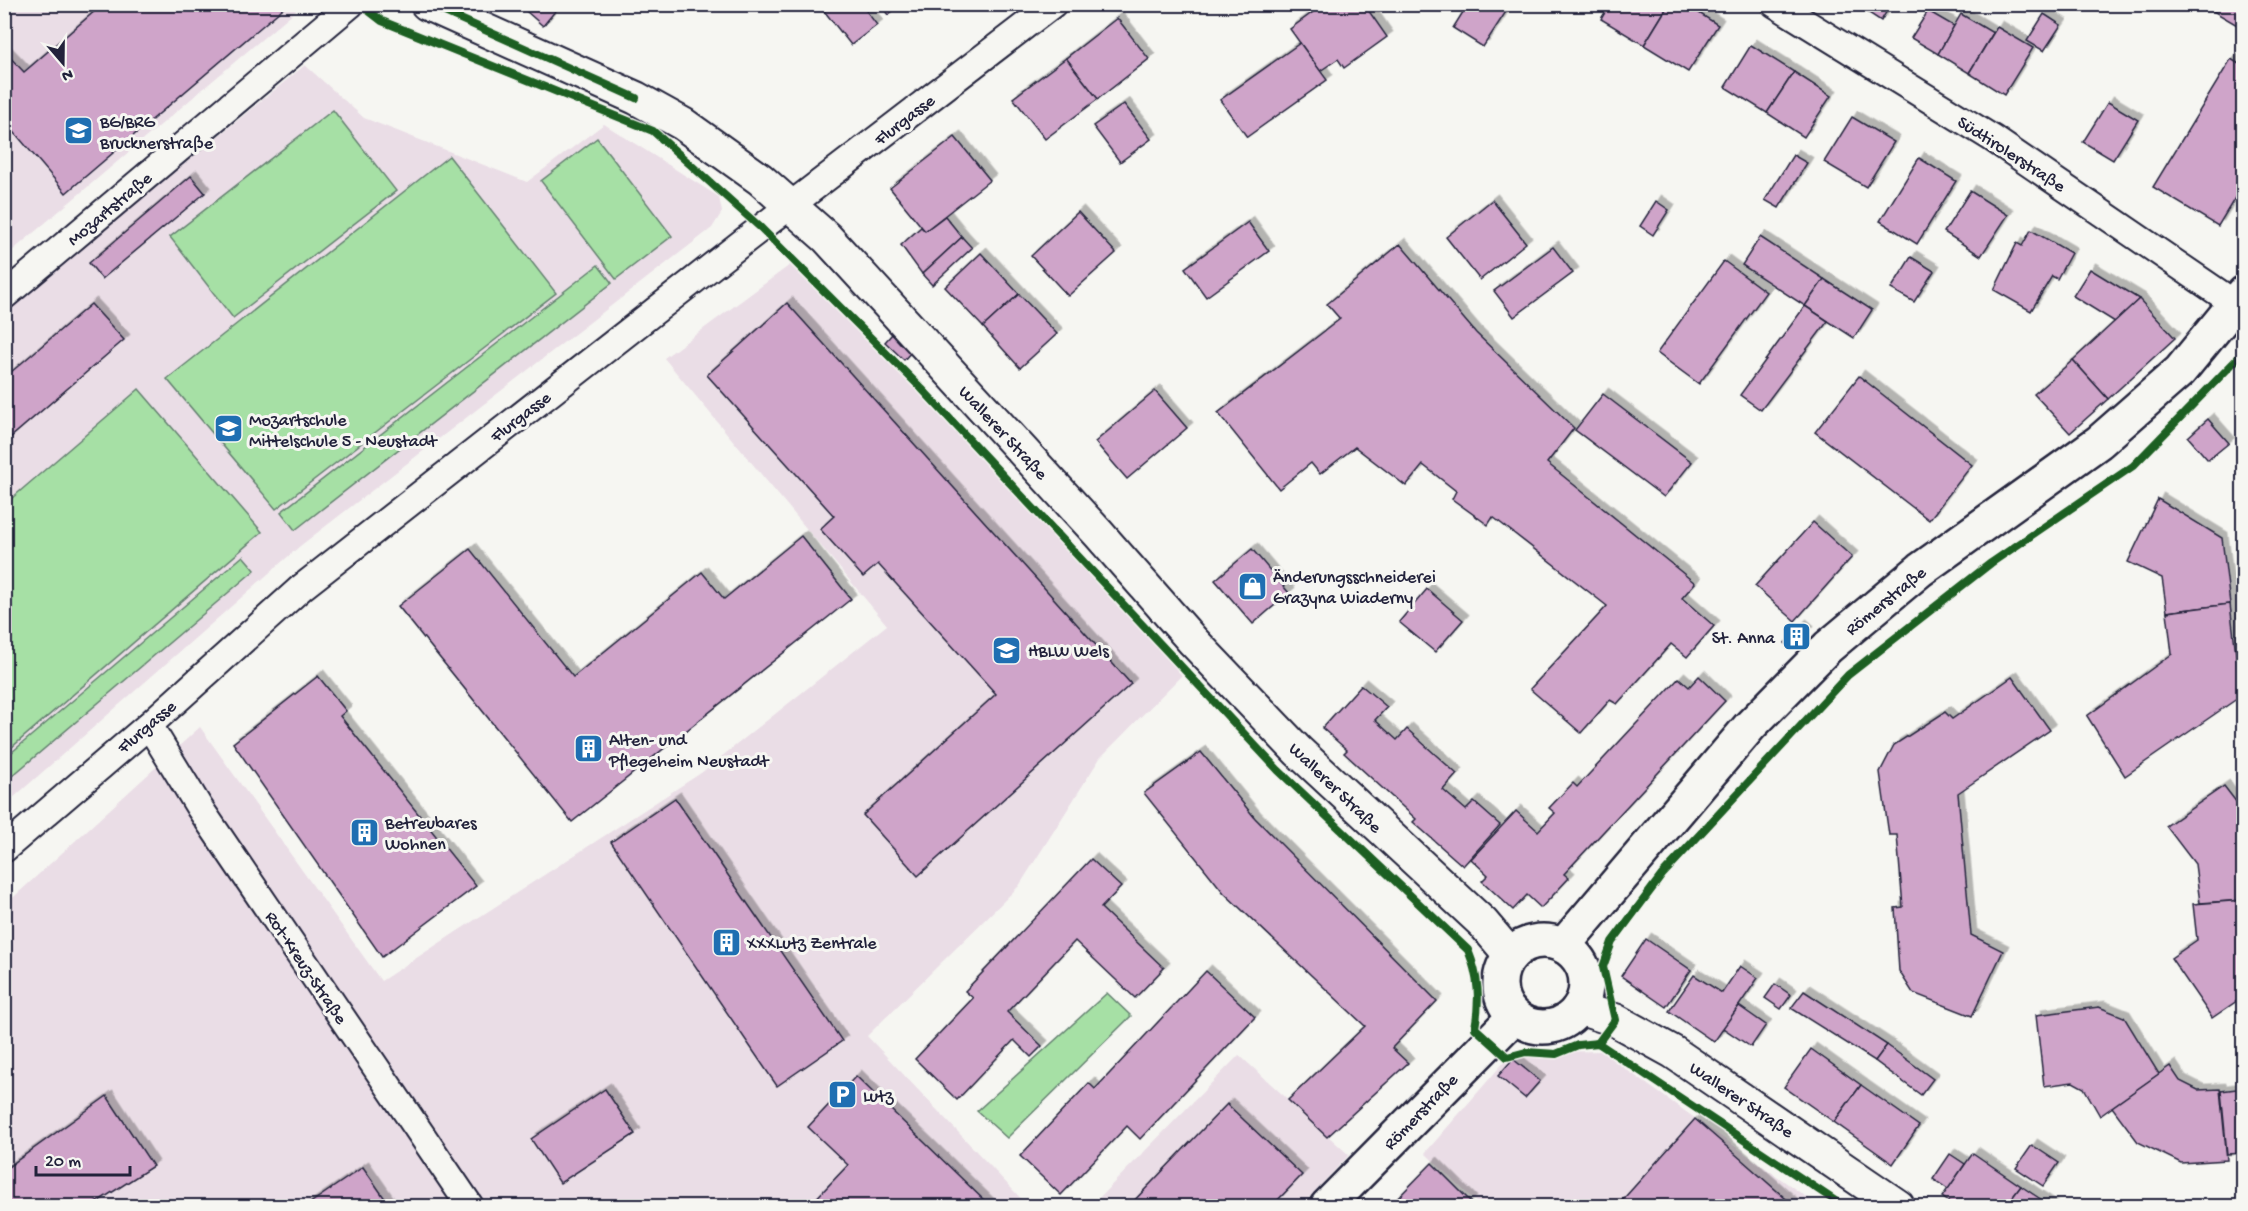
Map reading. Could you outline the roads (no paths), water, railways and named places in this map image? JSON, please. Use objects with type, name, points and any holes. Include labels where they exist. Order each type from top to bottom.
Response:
[{"type":"main road","name":"Römerstraße","points":[[1563,946],[1750,726],[1828,646],[1920,570],[2099,442],[2180,370],[2241,303]]},
{"type":"main road","points":[[1534,942],[1549,942],[1563,946],[1578,959],[1585,978],[1584,994],[1578,1008],[1562,1023],[1546,1027],[1528,1025],[1514,1017],[1503,1001],[1499,984],[1503,969],[1510,956],[1521,947],[1534,942]]},
{"type":"main road","name":"Römerstraße","points":[[1327,1206],[1514,1017]]},
{"type":"street","name":"Mozartstraße","points":[[4,296],[351,4]]},
{"type":"street","name":"Wallerer Straße","points":[[427,4],[608,84],[683,124],[760,179],[826,238],[1213,662],[1298,751],[1483,923],[1510,956]]},
{"type":"street","name":"Flurgasse","points":[[4,849],[149,725],[301,588],[1053,4]]},
{"type":"street","name":"Südtirolerstraße","points":[[1774,4],[1992,138],[2241,303]]},
{"type":"street","name":"Rot-Kreuz-Straße","points":[[149,725],[199,807],[470,1206]]},
{"type":"street","name":"Wallerer Straße","points":[[1578,1008],[1615,1020],[1673,1052],[1879,1201]]},
{"type":"place","name":"BG/BRG Brucknerstraße","points":[[79,131]]},
{"type":"place","name":"Mozartschule Mittelschule 5 - Neustadt","points":[[228,429]]},
{"type":"place","name":"Änderungsschneiderei Grazyna Wiaderny","points":[[1252,586]]},
{"type":"place","name":"St. Anna","points":[[1796,637]]},
{"type":"place","name":"HBLW Wels","points":[[1007,650]]},
{"type":"place","name":"Alten- und Pflegeheim Neustadt","points":[[588,749]]},
{"type":"place","name":"Betreubares Wohnen","points":[[364,832]]},
{"type":"place","name":"XXXLutz Zentrale","points":[[726,942]]},
{"type":"place","name":"Lutz","points":[[842,1095]]}]
